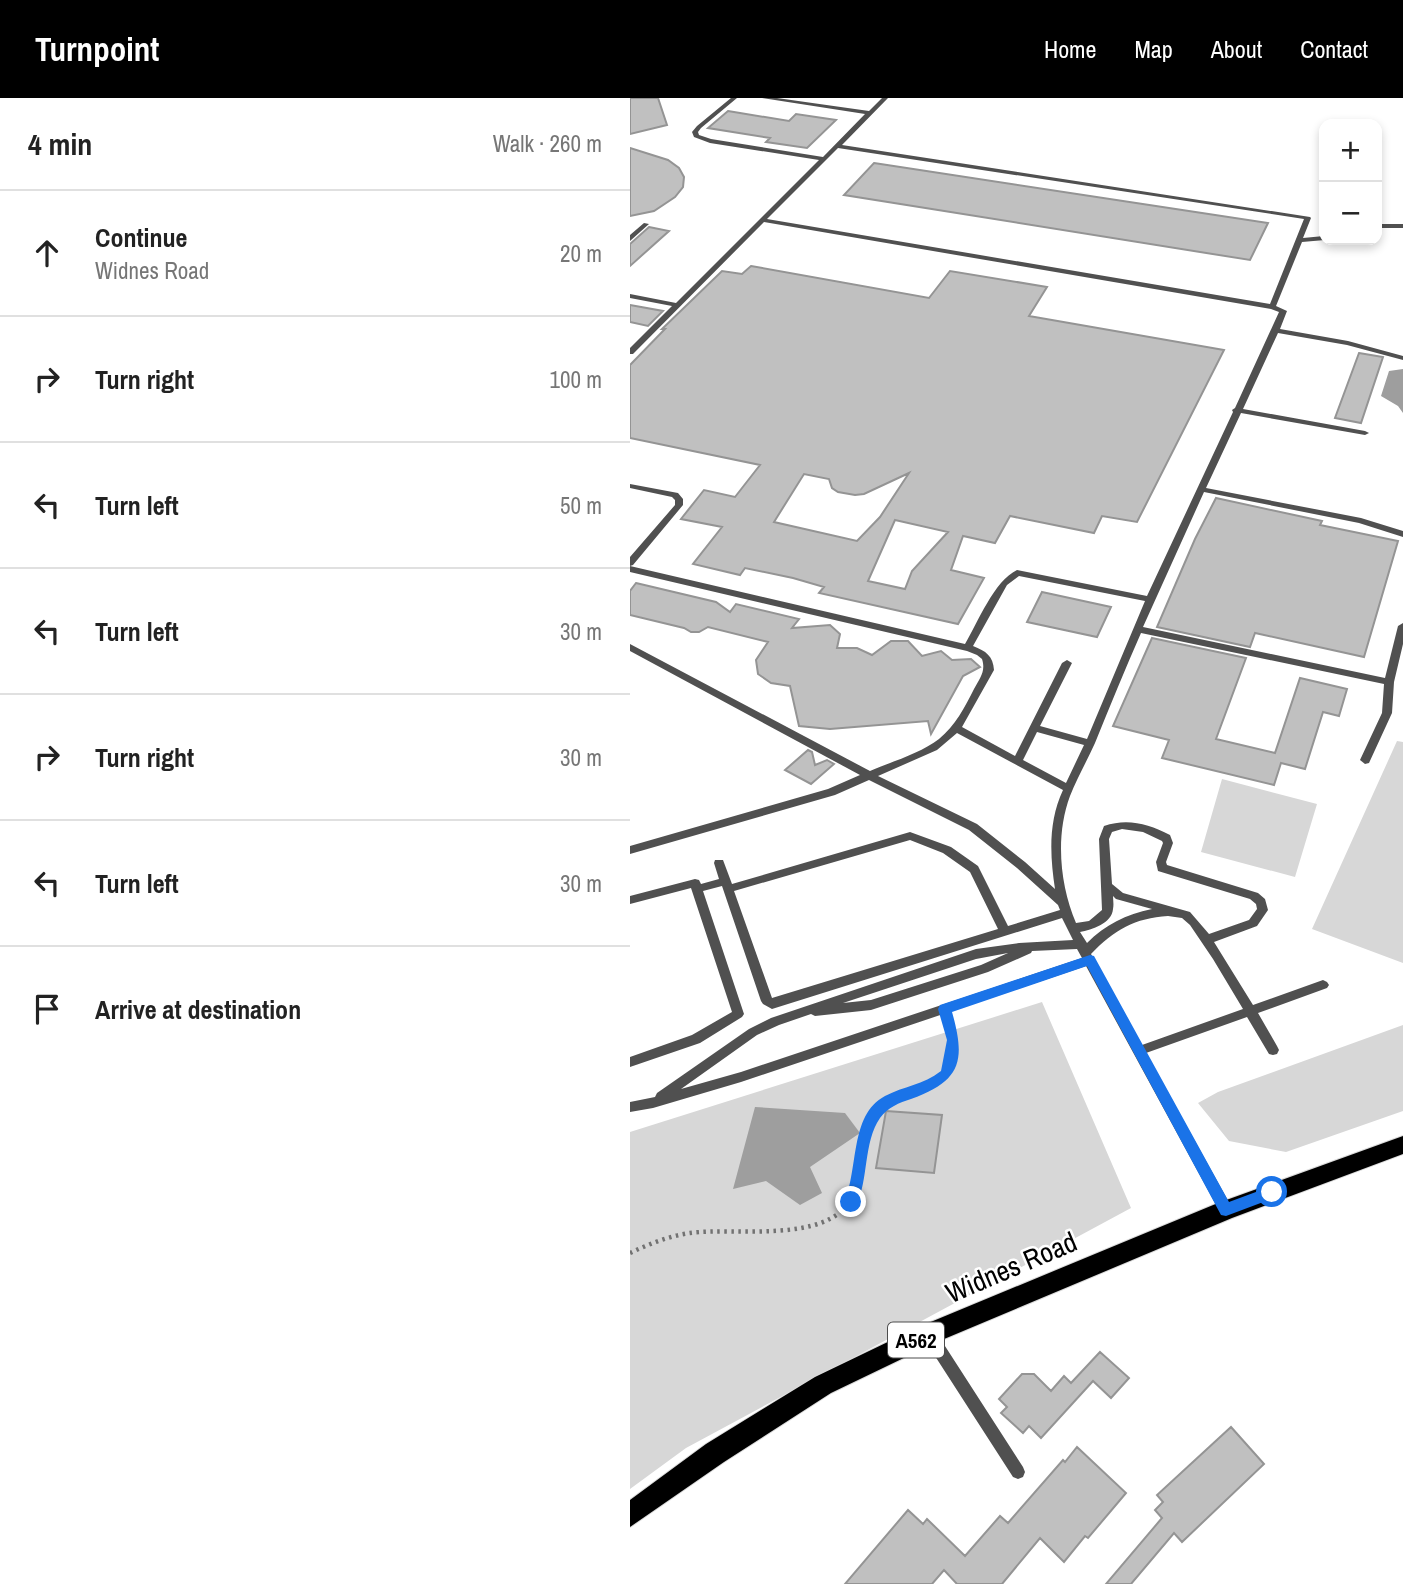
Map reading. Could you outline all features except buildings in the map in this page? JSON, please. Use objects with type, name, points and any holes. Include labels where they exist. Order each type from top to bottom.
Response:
[{"type":"main road","name":"Widnes Road","points":[[630,1515],[715,1453],[823,1385],[929,1334],[1226,1210],[1403,1146]]},
{"type":"lane","points":[[734,98],[699,127],[695,132],[696,136],[710,141],[824,159]]},
{"type":"lane","points":[[765,98],[869,113]]},
{"type":"lane","points":[[630,352],[885,98]]},
{"type":"lane","points":[[837,146],[1308,218],[1272,307]]},
{"type":"lane","points":[[762,220],[1272,307],[1283,312],[1150,599],[1090,743],[1067,788],[1055,833],[1065,907],[1074,927],[1226,1210]]},
{"type":"lane","points":[[630,225],[646,224],[630,239]]},
{"type":"lane","points":[[1382,226],[1403,226]]},
{"type":"lane","points":[[1299,240],[1319,238]]},
{"type":"lane","points":[[630,296],[677,305]]},
{"type":"lane","points":[[1275,330],[1348,343],[1403,358]]},
{"type":"lane","points":[[1236,410],[1365,433]]},
{"type":"lane","points":[[630,486],[675,495],[679,499],[678,505],[630,563]]},
{"type":"lane","points":[[1200,489],[1361,521],[1403,534]]},
{"type":"lane","points":[[630,569],[968,648],[987,656],[989,670],[957,729],[933,748],[831,792],[630,850]]},
{"type":"lane","points":[[968,648],[1004,583],[1017,573],[1150,599]]},
{"type":"lane","points":[[1366,760],[1387,713],[1390,680],[1403,626]]},
{"type":"lane","points":[[1138,629],[1390,680],[1403,680]]},
{"type":"lane","points":[[630,647],[973,828],[1021,865],[1065,907]]},
{"type":"lane","points":[[1017,762],[1068,663]]},
{"type":"lane","points":[[1035,728],[1090,743]]},
{"type":"lane","points":[[957,729],[1067,788]]},
{"type":"lane","points":[[1074,927],[1083,928],[1097,922],[1108,911],[1104,839],[1108,828],[1128,825],[1166,838],[1168,843],[1161,862],[1162,868],[1254,896],[1261,902],[1263,910],[1253,923],[1206,940]]},
{"type":"lane","points":[[696,888],[726,885],[910,836],[947,850],[974,869],[1005,932]]},
{"type":"lane","points":[[719,863],[767,1000],[772,1004],[1005,932],[1065,907]]},
{"type":"lane","points":[[630,900],[695,883],[738,1013],[696,1039],[630,1062]]},
{"type":"lane","points":[[1106,885],[1120,897],[1188,916],[1206,940],[1273,1050]]},
{"type":"lane","points":[[630,1107],[653,1103],[741,1077],[944,1009],[1086,952],[1107,931],[1118,925],[1162,911],[1173,911]]},
{"type":"lane","points":[[653,1103],[753,1031],[775,1021],[976,954],[1038,946],[1086,952]]},
{"type":"lane","points":[[775,1021],[820,1010],[871,1005],[984,969],[1038,946]]},
{"type":"lane","points":[[1139,1051],[1323,985]]},
{"type":"lane","points":[[929,1334],[1018,1472]]},
{"type":"path","points":[[630,1253],[662,1238],[700,1232],[796,1228],[839,1214],[851,1202],[856,1192],[866,1133],[876,1113],[888,1101],[932,1086],[947,1074],[953,1040],[944,1009]]},
{"type":"shaded area","points":[[1403,369],[1403,413],[1398,406],[1381,396],[1389,371]]},
{"type":"shaded area","points":[[1397,741],[1403,742],[1403,963],[1312,929]]},
{"type":"shaded area","points":[[1222,779],[1317,804],[1295,877],[1201,852]]},
{"type":"shaded area","points":[[1042,1002],[1131,1208],[686,1448],[630,1489],[630,1132]]},
{"type":"shaded area","points":[[1403,1025],[1403,1111],[1286,1152],[1229,1141],[1198,1103],[1218,1092]]},
{"type":"shaded area","points":[[755,1107],[845,1113],[860,1133],[810,1167],[822,1193],[800,1205],[766,1181],[733,1189]]},
{"type":"route","points":[[851,1202],[860,1174],[866,1133],[876,1113],[888,1101],[932,1086],[947,1074],[953,1040],[944,1009],[1090,960],[1226,1210],[1272,1192]]}]
